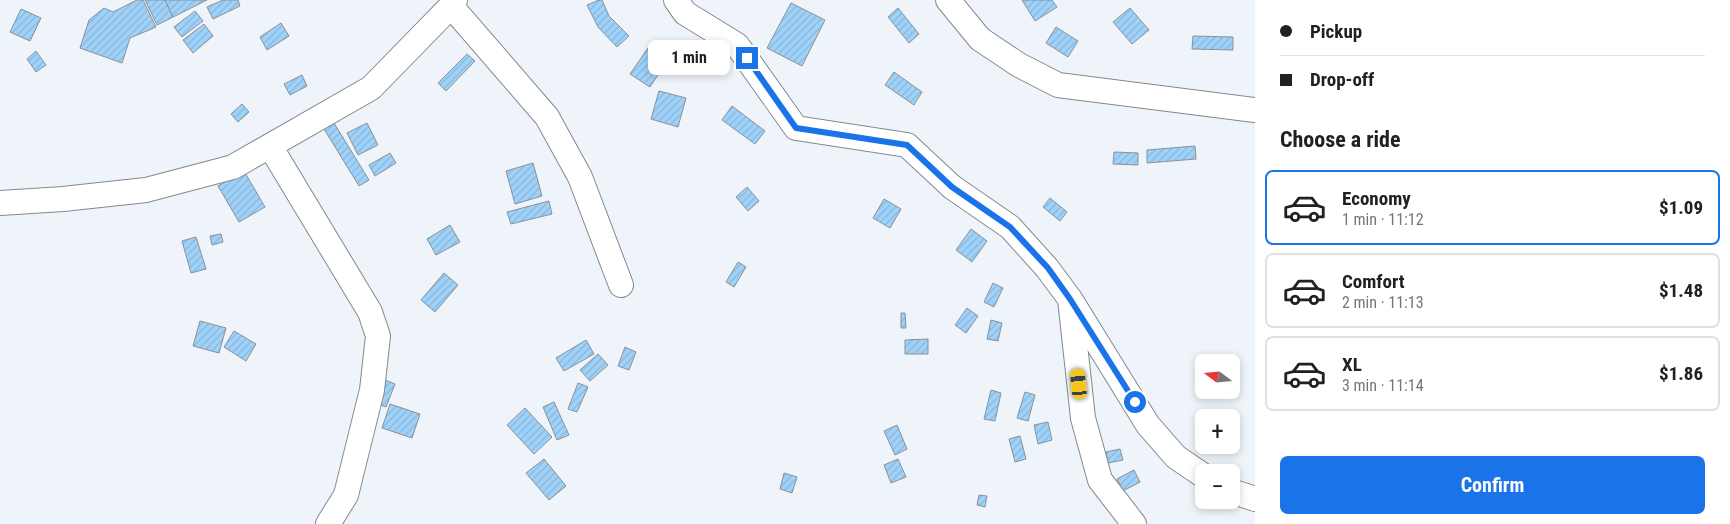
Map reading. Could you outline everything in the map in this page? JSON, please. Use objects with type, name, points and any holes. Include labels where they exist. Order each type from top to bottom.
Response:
[{"type":"street","points":[[676,0],[685,13],[738,45],[796,128],[907,145],[952,187],[1010,227],[1048,268],[1070,299],[1148,425],[1176,457],[1195,470]]},
{"type":"street","points":[[948,0],[980,39],[1018,65],[1058,84],[1255,110]]},
{"type":"street","points":[[0,203],[63,199],[146,190],[233,167],[371,88],[453,3],[547,117],[580,177],[621,285]]},
{"type":"street","points":[[270,146],[370,312],[378,336],[372,390],[357,453],[346,494],[328,524]]},
{"type":"street","points":[[1070,299],[1083,418],[1100,480],[1134,524]]},
{"type":"street","points":[[1240,494],[1255,499]]},
{"type":"building","points":[[137,0],[143,0],[156,27],[130,38],[122,63],[80,48],[89,20],[104,8],[113,12]]},
{"type":"building","points":[[145,0],[165,0],[173,17],[157,25]]},
{"type":"building","points":[[165,0],[207,0],[173,17]]},
{"type":"building","points":[[223,0],[238,0],[240,6],[213,19],[207,7]]},
{"type":"building","points":[[602,0],[609,16],[629,36],[617,47],[598,27],[587,5]]},
{"type":"building","points":[[1022,0],[1052,0],[1057,7],[1035,21]]},
{"type":"building","points":[[791,3],[825,20],[802,66],[767,48]]},
{"type":"building","points":[[898,8],[919,34],[909,43],[888,17]]},
{"type":"building","points":[[1130,8],[1149,30],[1132,44],[1113,22]]},
{"type":"building","points":[[21,9],[41,18],[30,41],[10,32]]},
{"type":"building","points":[[195,11],[203,21],[182,37],[174,27]]},
{"type":"building","points":[[281,23],[289,36],[267,50],[260,37]]},
{"type":"building","points":[[204,24],[213,36],[193,53],[183,40]]},
{"type":"building","points":[[1056,27],[1078,41],[1068,57],[1046,43]]},
{"type":"building","points":[[1193,36],[1233,37],[1233,50],[1192,49]]},
{"type":"building","points":[[648,48],[667,61],[650,87],[630,74]]},
{"type":"building","points":[[36,51],[46,65],[36,72],[27,59]]},
{"type":"building","points":[[467,54],[475,61],[446,91],[438,83]]},
{"type":"building","points":[[894,72],[922,92],[914,105],[885,85]]},
{"type":"building","points":[[302,75],[307,86],[290,95],[284,84]]},
{"type":"building","points":[[659,91],[686,98],[678,127],[651,119]]},
{"type":"building","points":[[242,104],[249,112],[238,122],[231,114]]},
{"type":"building","points":[[732,106],[765,131],[755,144],[722,120]]},
{"type":"building","points":[[334,123],[369,180],[359,186],[324,129]]},
{"type":"building","points":[[367,123],[378,145],[358,155],[347,133]]},
{"type":"building","points":[[1195,146],[1196,159],[1147,163],[1147,150]]},
{"type":"building","points":[[1114,152],[1138,153],[1138,165],[1113,164]]},
{"type":"building","points":[[390,153],[396,163],[375,176],[369,165]]},
{"type":"building","points":[[533,163],[542,196],[515,204],[506,171]]},
{"type":"building","points":[[244,171],[265,207],[239,222],[218,186]]},
{"type":"building","points":[[747,187],[759,201],[748,211],[736,197]]},
{"type":"building","points":[[1050,198],[1067,212],[1060,221],[1043,207]]},
{"type":"building","points":[[884,199],[901,209],[890,228],[873,218]]},
{"type":"building","points":[[549,201],[552,214],[511,224],[507,212]]},
{"type":"building","points":[[450,225],[460,242],[436,255],[427,239]]},
{"type":"building","points":[[971,229],[987,241],[972,262],[956,250]]},
{"type":"building","points":[[221,234],[223,242],[212,245],[210,236]]},
{"type":"building","points":[[196,237],[206,269],[191,273],[182,241]]},
{"type":"building","points":[[738,262],[746,267],[734,287],[726,282]]},
{"type":"building","points":[[444,273],[458,285],[435,312],[421,300]]},
{"type":"building","points":[[993,283],[1003,288],[994,307],[984,302]]},
{"type":"building","points":[[967,308],[978,316],[966,333],[955,325]]},
{"type":"building","points":[[901,313],[905,313],[906,328],[901,328]]},
{"type":"building","points":[[991,320],[1002,323],[998,341],[987,339]]},
{"type":"building","points":[[200,321],[226,328],[219,353],[193,346]]},
{"type":"building","points":[[234,331],[256,344],[246,361],[224,347]]},
{"type":"building","points":[[928,339],[928,354],[905,354],[905,340]]},
{"type":"building","points":[[586,340],[594,354],[564,371],[556,358]]},
{"type":"building","points":[[625,347],[636,352],[629,370],[618,366]]},
{"type":"building","points":[[598,354],[608,365],[590,381],[580,370]]},
{"type":"building","points":[[385,380],[395,384],[386,407],[375,403]]},
{"type":"building","points":[[578,383],[588,387],[577,412],[568,409]]},
{"type":"building","points":[[991,390],[1001,393],[995,421],[984,419]]},
{"type":"building","points":[[1025,392],[1035,395],[1028,421],[1017,418]]},
{"type":"building","points":[[554,402],[569,435],[557,440],[543,407]]},
{"type":"building","points":[[390,404],[420,414],[412,438],[382,428]]},
{"type":"building","points":[[525,408],[552,437],[534,454],[507,425]]},
{"type":"building","points":[[1048,422],[1052,440],[1038,444],[1034,425]]},
{"type":"building","points":[[897,425],[907,449],[895,455],[884,431]]},
{"type":"building","points":[[1020,436],[1026,459],[1015,462],[1009,439]]},
{"type":"building","points":[[1120,449],[1123,460],[1108,463],[1106,452]]},
{"type":"building","points":[[544,459],[566,486],[549,500],[526,473]]},
{"type":"building","points":[[898,459],[906,477],[891,483],[884,465]]},
{"type":"building","points":[[1134,470],[1140,482],[1123,491],[1117,479]]},
{"type":"building","points":[[784,473],[797,477],[792,493],[780,489]]},
{"type":"building","points":[[979,495],[987,496],[985,507],[977,505]]},
{"type":"route","points":[[747,58],[796,128],[907,145],[952,187],[1010,227],[1048,268],[1070,299],[1135,402]]}]
